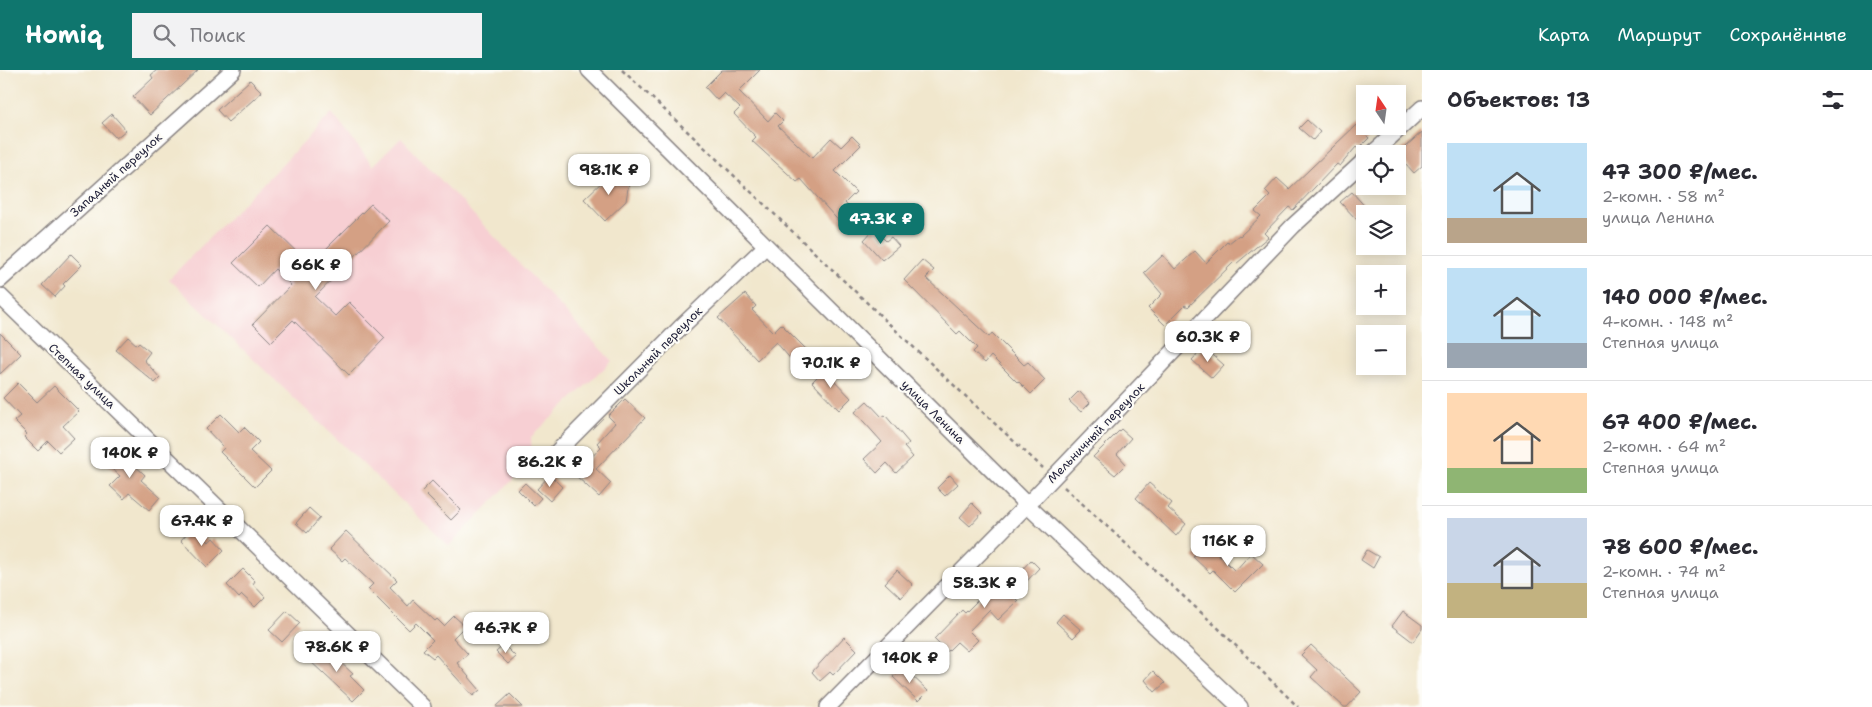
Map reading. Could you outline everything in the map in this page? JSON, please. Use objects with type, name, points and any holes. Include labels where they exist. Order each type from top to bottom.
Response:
[{"type":"street","name":"Западный переулок","points":[[0,280],[233,70]]},
{"type":"street","name":"улица Ленина","points":[[589,70],[1028,505],[1240,707]]},
{"type":"street","points":[[1382,145],[1422,108]]},
{"type":"street","name":"Мельничный переулок","points":[[828,707],[1028,505],[1293,226],[1356,168]]},
{"type":"street","name":"Школьный переулок","points":[[552,457],[766,246]]},
{"type":"street","name":"Степная улица","points":[[0,296],[423,707]]},
{"type":"path","points":[[622,70],[736,176],[948,381],[1217,627],[1298,707]]},
{"type":"shaded area","points":[[332,113],[373,166],[401,138],[612,361],[531,437],[532,460],[449,546],[169,279]]},
{"type":"building","points":[[157,70],[198,70],[150,115],[133,97],[153,78],[151,75]]},
{"type":"building","points":[[722,70],[760,70],[739,91],[768,121],[775,113],[783,121],[778,126],[812,158],[831,138],[841,147],[852,136],[861,145],[835,171],[856,192],[845,203],[855,214],[843,226],[801,179],[797,182],[752,141],[756,137],[734,114],[740,108],[724,93],[717,100],[705,87]]},
{"type":"building","points":[[250,80],[262,92],[228,122],[217,110]]},
{"type":"building","points":[[112,114],[126,130],[116,138],[102,123]]},
{"type":"building","points":[[1307,120],[1320,132],[1313,140],[1299,128]]},
{"type":"building","points":[[1356,125],[1356,135],[1366,135],[1369,138],[1362,145],[1356,145],[1340,166],[1337,164],[1293,210],[1289,207],[1264,233],[1268,237],[1236,264],[1234,262],[1188,307],[1185,305],[1165,325],[1148,308],[1162,294],[1144,273],[1163,255],[1175,269],[1195,251],[1206,263],[1228,241],[1229,243],[1240,236],[1261,216],[1255,211],[1270,196],[1265,191],[1277,178],[1289,189]]},
{"type":"building","points":[[1422,132],[1422,166],[1414,173],[1406,164],[1406,146]]},
{"type":"building","points":[[622,175],[629,182],[626,201],[605,221],[584,199],[605,179]]},
{"type":"building","points":[[1352,192],[1364,205],[1356,205],[1356,219],[1340,202]]},
{"type":"building","points":[[371,204],[389,221],[315,297],[335,316],[349,302],[385,338],[349,375],[293,320],[271,342],[253,324],[291,285],[275,269],[258,287],[233,263],[270,226],[310,265]]},
{"type":"building","points":[[874,229],[886,241],[891,237],[899,246],[882,260],[864,240]]},
{"type":"building","points":[[71,254],[82,265],[63,284],[65,286],[55,297],[42,285]]},
{"type":"building","points":[[922,260],[934,270],[926,278],[989,337],[992,333],[1024,365],[1028,362],[1045,380],[1031,394],[991,356],[985,363],[973,352],[977,348],[960,331],[957,334],[904,280]]},
{"type":"building","points":[[745,294],[756,306],[752,310],[773,332],[781,324],[808,351],[794,363],[776,342],[757,360],[718,318]]},
{"type":"building","points":[[0,333],[21,354],[0,374]]},
{"type":"building","points":[[128,337],[137,345],[139,343],[150,352],[144,360],[160,378],[155,383],[116,350]]},
{"type":"building","points":[[1204,347],[1224,365],[1212,378],[1192,360]]},
{"type":"building","points":[[826,368],[835,377],[833,379],[851,398],[839,410],[812,382]]},
{"type":"building","points":[[18,383],[37,402],[54,386],[79,411],[63,426],[74,438],[59,452],[48,441],[38,451],[24,437],[27,434],[14,421],[20,416],[3,398]]},
{"type":"building","points":[[1079,391],[1090,403],[1081,412],[1069,401]]},
{"type":"building","points":[[625,399],[645,418],[596,469],[611,483],[599,497],[575,475],[601,447],[597,443],[615,423],[608,416]]},
{"type":"building","points":[[867,401],[882,417],[885,415],[909,443],[904,447],[913,457],[896,473],[887,463],[877,473],[864,459],[882,442],[855,412]]},
{"type":"building","points":[[221,414],[239,432],[244,427],[259,442],[250,451],[271,471],[255,487],[220,452],[224,448],[206,429]]},
{"type":"building","points":[[1121,429],[1131,438],[1117,454],[1126,464],[1115,475],[1093,457]]},
{"type":"building","points":[[114,446],[145,475],[141,480],[160,497],[149,510],[129,493],[124,499],[110,486],[120,476],[102,460]]},
{"type":"building","points":[[550,475],[562,487],[550,501],[537,489]]},
{"type":"building","points":[[950,475],[958,484],[945,496],[937,488]]},
{"type":"building","points":[[432,481],[461,510],[451,520],[422,491]]},
{"type":"building","points":[[525,483],[541,498],[534,506],[518,490]]},
{"type":"building","points":[[1149,483],[1172,503],[1168,508],[1186,524],[1176,536],[1136,498]]},
{"type":"building","points":[[972,503],[982,513],[970,526],[960,517]]},
{"type":"building","points":[[309,508],[320,518],[307,533],[296,523]]},
{"type":"building","points":[[194,526],[209,542],[213,538],[224,550],[207,567],[181,540]]},
{"type":"building","points":[[346,531],[397,580],[390,587],[408,606],[413,600],[435,621],[437,619],[444,626],[454,616],[465,626],[453,638],[468,654],[457,663],[480,690],[473,696],[436,655],[433,658],[423,650],[433,640],[416,623],[409,630],[368,589],[373,584],[345,558],[342,561],[329,549]]},
{"type":"building","points":[[1207,543],[1235,571],[1251,553],[1263,564],[1235,592],[1213,570],[1210,573],[1193,557]]},
{"type":"building","points":[[1367,550],[1379,557],[1373,568],[1361,560]]},
{"type":"building","points":[[1031,560],[1039,568],[1013,596],[1018,601],[998,620],[989,610],[969,631],[978,640],[967,651],[957,642],[947,652],[934,639],[962,610],[965,613],[1009,569],[1016,576]]},
{"type":"building","points":[[243,569],[255,581],[253,584],[265,597],[255,607],[242,595],[239,598],[227,585]]},
{"type":"building","points":[[897,570],[913,585],[901,598],[885,583]]},
{"type":"building","points":[[287,611],[300,623],[282,642],[269,630]]},
{"type":"building","points":[[1403,611],[1422,625],[1422,629],[1413,642],[1392,626]]},
{"type":"building","points":[[1063,614],[1081,630],[1073,638],[1056,622]]},
{"type":"building","points":[[844,637],[857,650],[833,675],[830,672],[820,681],[812,672]]},
{"type":"building","points":[[504,645],[516,657],[508,664],[496,652]]},
{"type":"building","points":[[1311,645],[1361,692],[1347,707],[1344,707],[1311,677],[1317,670],[1301,655]]},
{"type":"building","points":[[323,646],[353,674],[350,676],[364,690],[353,701],[309,660]]},
{"type":"building","points":[[903,667],[928,691],[918,701],[893,677]]},
{"type":"building","points":[[1153,671],[1165,683],[1155,692],[1145,680]]},
{"type":"building","points":[[510,694],[523,707],[496,707]]}]
